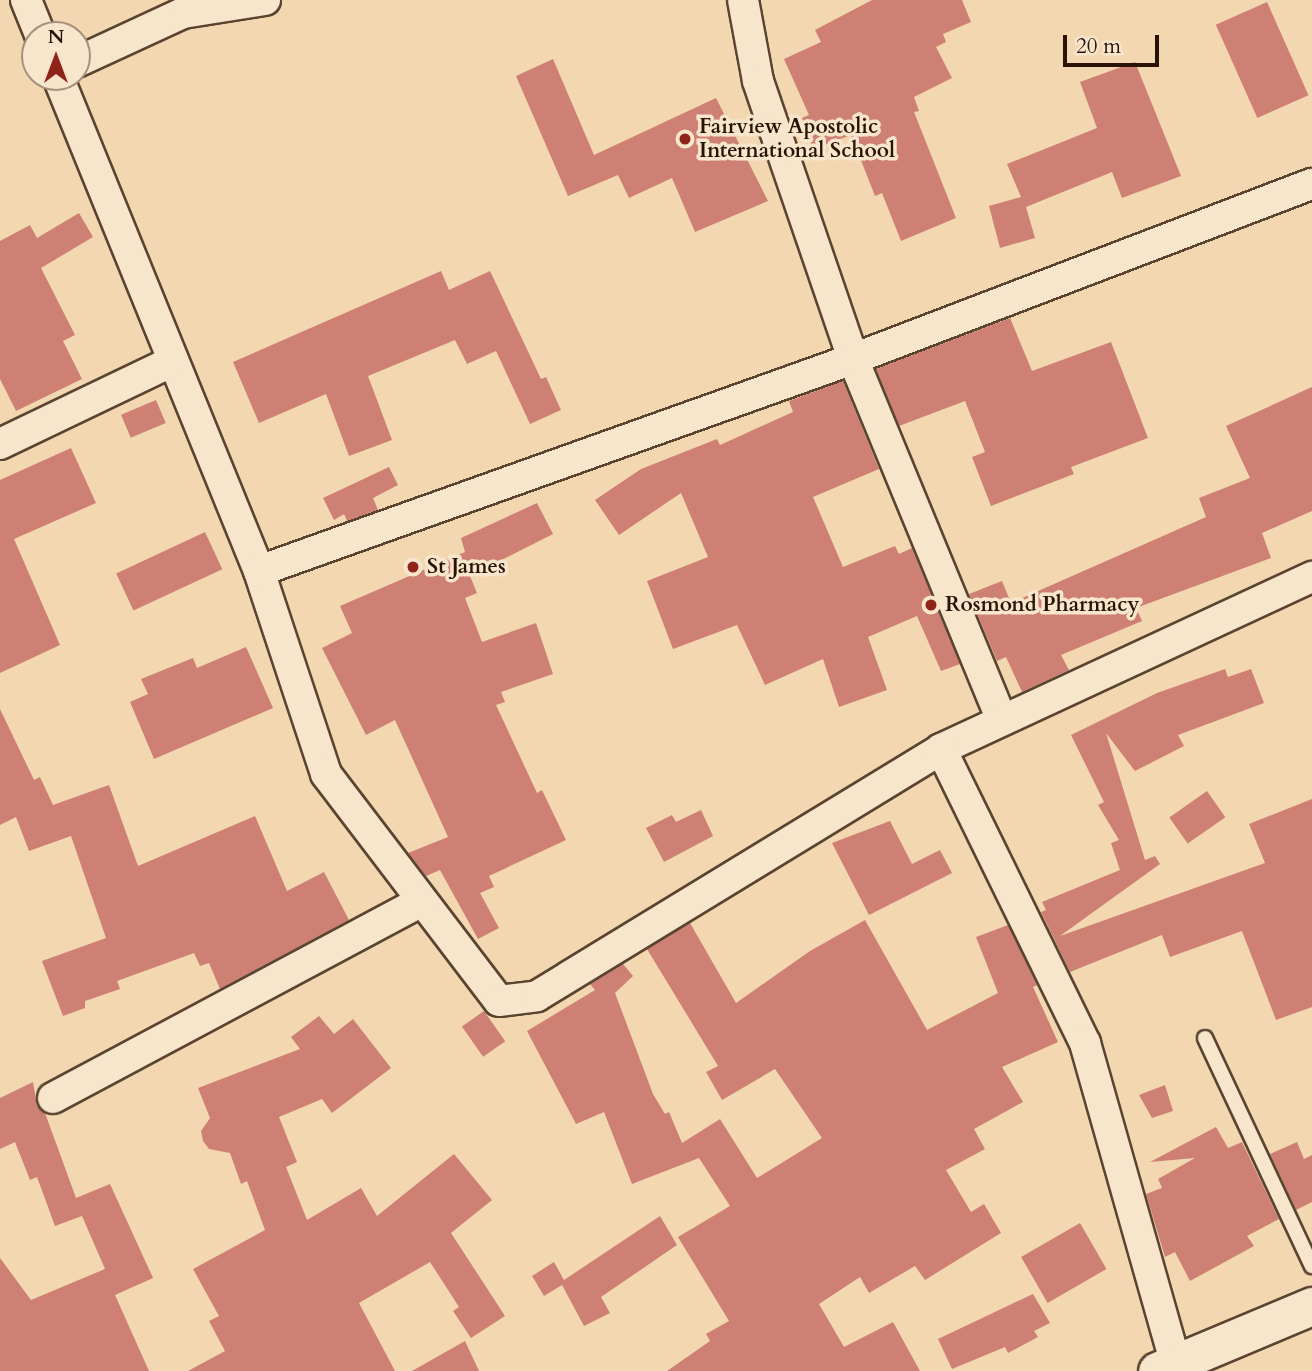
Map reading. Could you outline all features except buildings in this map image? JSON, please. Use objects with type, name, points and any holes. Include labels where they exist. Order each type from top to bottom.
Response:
[{"type":"street","points":[[26,0],[34,21]]},
{"type":"street","points":[[91,56],[183,13],[265,0]]},
{"type":"street","points":[[743,0],[758,81],[853,359],[1001,719]]},
{"type":"street","points":[[64,91],[259,571],[326,775],[420,902],[499,1001],[537,996],[942,749],[1001,719],[1312,577]]},
{"type":"street","points":[[259,571],[853,359],[1312,184]]},
{"type":"street","points":[[0,444],[173,361]]},
{"type":"street","points":[[942,749],[1085,1043],[1169,1369],[1312,1307]]},
{"type":"street","points":[[53,1098],[420,902]]},
{"type":"lane","points":[[1205,1038],[1312,1266]]},
{"type":"place","name":"Fairview Apostolic International School","points":[[685,139]]},
{"type":"place","name":"St James","points":[[413,567]]},
{"type":"place","name":"Rosmond Pharmacy","points":[[931,605]]}]
